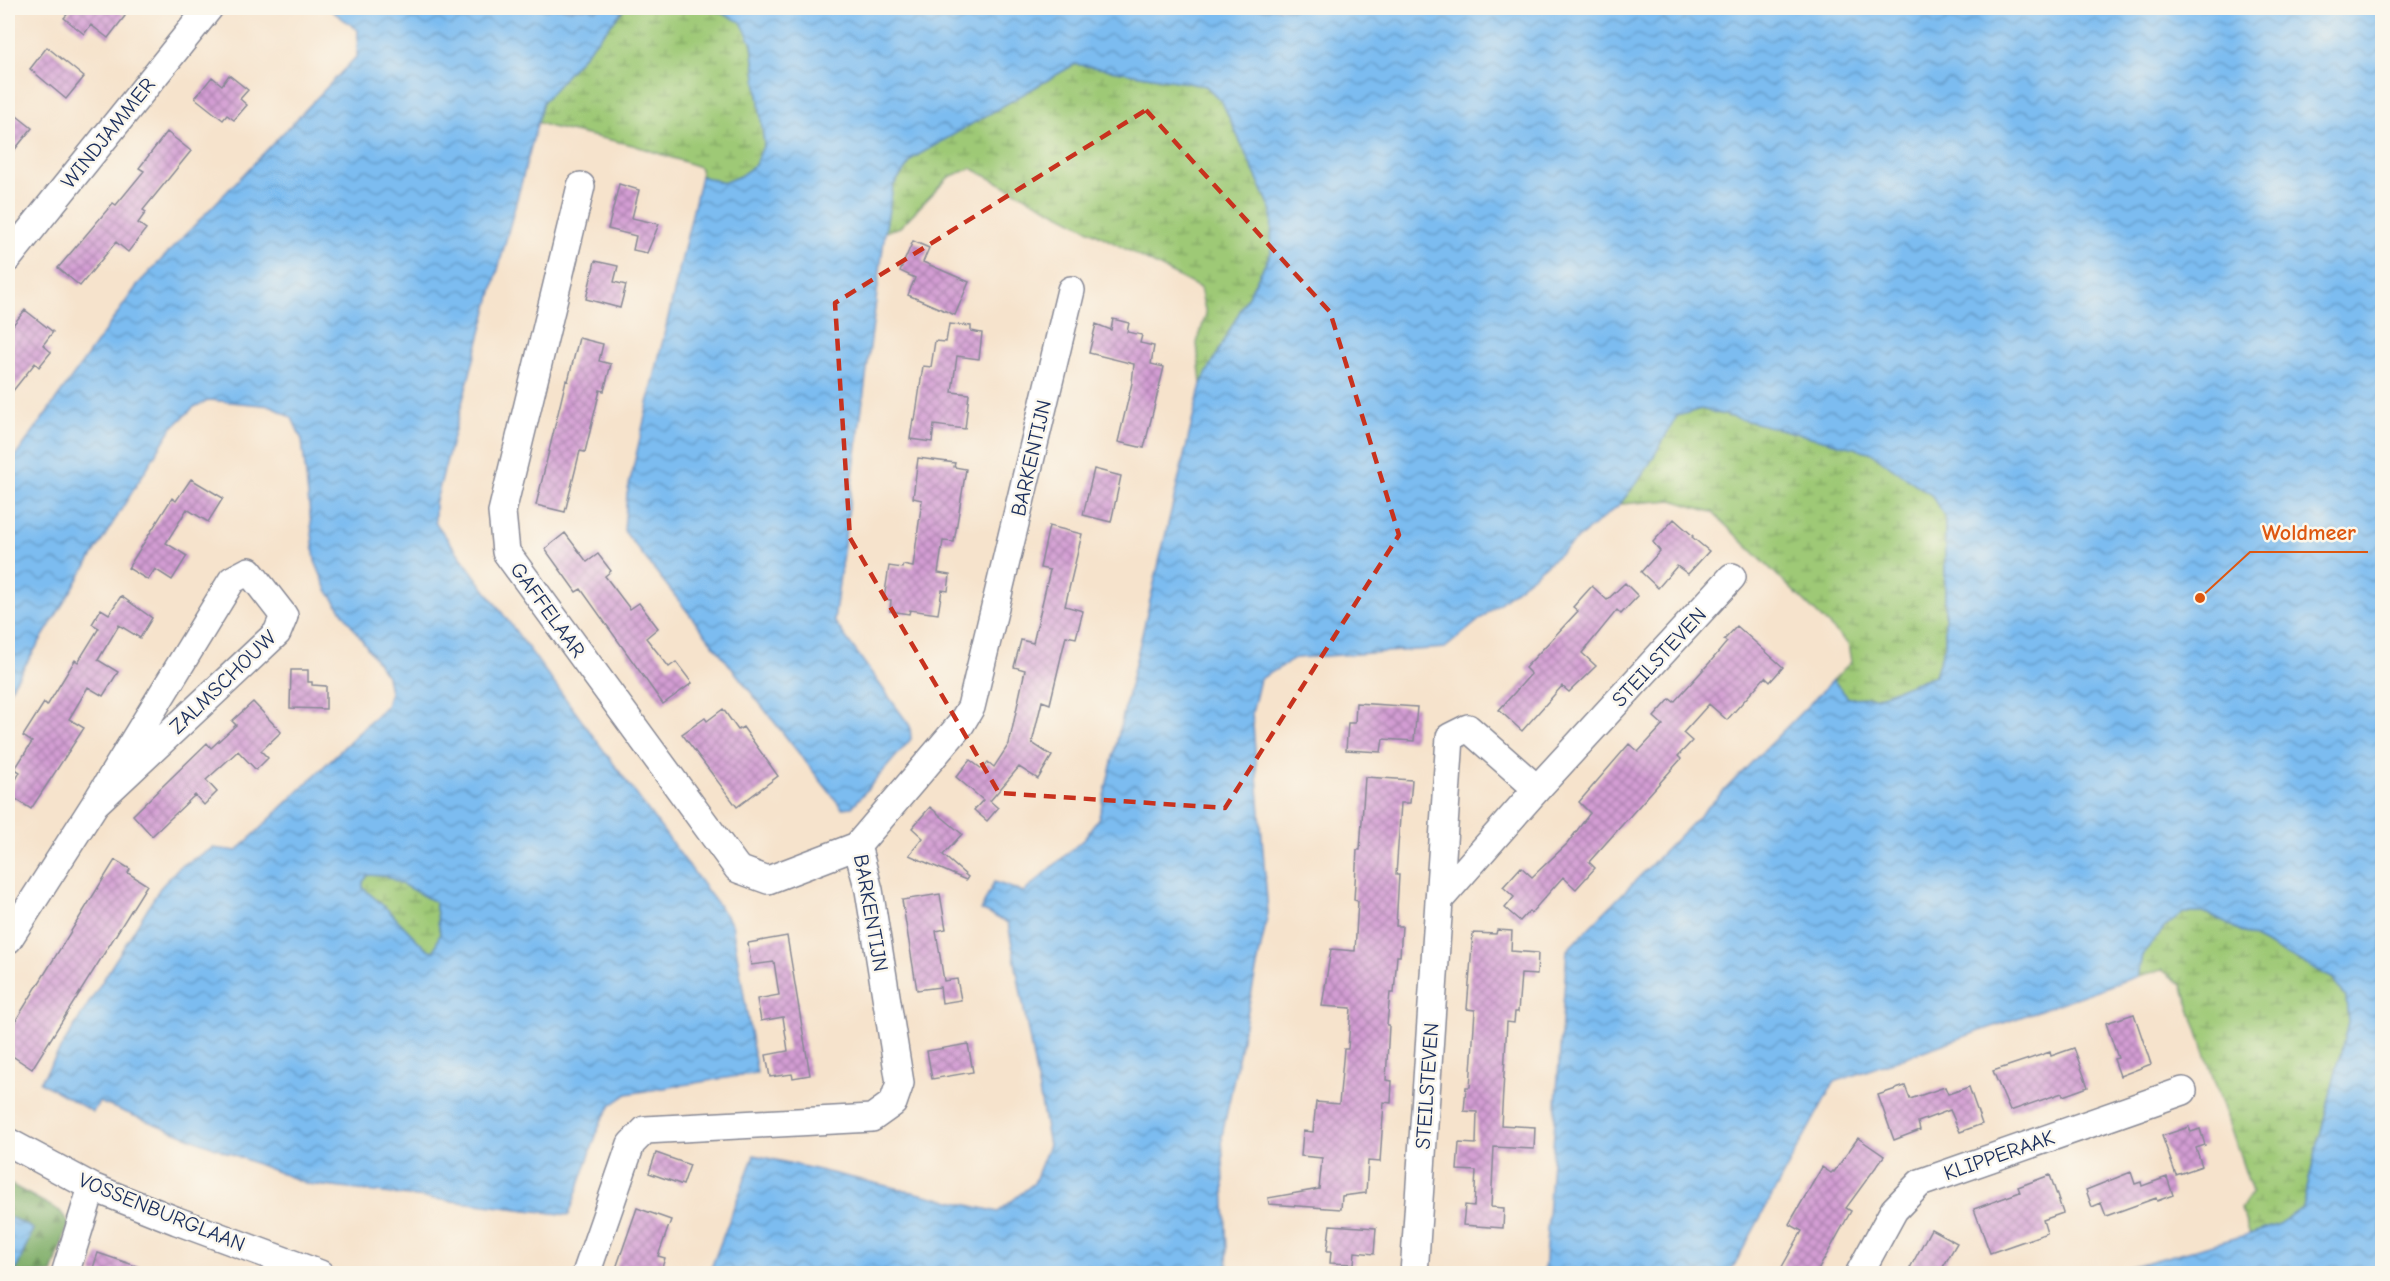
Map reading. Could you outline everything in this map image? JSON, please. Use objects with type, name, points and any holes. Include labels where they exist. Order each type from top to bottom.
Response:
[{"type":"street","name":"WINDJAMMER","points":[[8,258],[209,8]]},
{"type":"street","name":"GAFFELAAR","points":[[581,186],[502,512],[506,552],[738,868],[768,880],[857,846]]},
{"type":"street","name":"BARKENTIJN","points":[[586,1274],[631,1144],[645,1130],[872,1118],[893,1103],[900,1083],[869,890],[857,846],[960,724],[971,707],[1071,290]]},
{"type":"street","name":"ZALMSCHOUW","points":[[8,940],[95,804],[232,580],[249,571],[284,616],[277,633],[95,804]]},
{"type":"street","name":"STEILSTEVEN","points":[[1440,899],[1537,789],[1732,578]]},
{"type":"street","name":"STEILSTEVEN","points":[[1414,1274],[1450,737],[1468,728],[1537,789]]},
{"type":"street","name":"KLIPPERAAK","points":[[1859,1274],[1894,1210],[1920,1183],[2183,1091]]},
{"type":"street","name":"VOSSENBURGLAAN","points":[[8,1142],[92,1187],[320,1274]]},
{"type":"street","points":[[65,1274],[92,1187]]},
{"type":"highlighted area","points":[[1146,110],[1330,312],[1399,535],[1225,808],[999,793],[850,538],[835,303]]},
{"type":"green space","points":[[625,8],[710,8],[742,22],[752,44],[764,144],[755,165],[740,176],[723,183],[701,176],[700,167],[633,145],[537,122],[543,102]]},
{"type":"green space","points":[[1075,64],[1206,86],[1222,102],[1272,211],[1271,253],[1201,384],[1197,343],[1206,314],[1200,288],[971,168],[949,177],[900,227],[885,232],[893,186],[913,158]]},
{"type":"green space","points":[[1701,409],[1870,452],[1931,495],[1945,517],[1945,645],[1935,675],[1877,697],[1848,698],[1833,680],[1851,662],[1848,644],[1712,512],[1672,500],[1620,504],[1646,470],[1677,415]]},
{"type":"green space","points":[[368,875],[387,876],[435,902],[440,934],[434,952],[426,949],[363,888],[363,882]]},
{"type":"green space","points":[[2183,913],[2206,913],[2332,978],[2346,997],[2348,1023],[2302,1208],[2277,1225],[2250,1234],[2241,1209],[2252,1192],[2182,985],[2162,970],[2138,976],[2142,955],[2164,928]]},
{"type":"green space","points":[[8,1183],[60,1211],[69,1223],[52,1273],[15,1273],[33,1229],[8,1216]]},
{"type":"water","points":[[328,8],[625,8],[543,102],[435,504],[435,522],[732,924],[757,1073],[627,1094],[611,1105],[601,1121],[569,1215],[308,1184],[99,1102],[93,1112],[40,1082],[160,888],[179,867],[213,848],[237,851],[386,706],[390,692],[387,676],[327,590],[315,561],[302,440],[292,418],[272,406],[210,400],[194,407],[171,429],[8,693],[8,467],[139,283],[357,56],[358,30]],"holes":[[[368,875],[387,876],[435,902],[440,933],[434,951],[426,949],[363,888],[363,882]]]},
{"type":"water","points":[[710,8],[2382,8],[2382,1273],[2108,1273],[2277,1225],[2302,1208],[2348,1023],[2346,997],[2332,978],[2206,913],[2183,913],[2164,928],[2142,955],[2138,976],[1834,1082],[1730,1273],[1544,1273],[1567,950],[1833,680],[1848,698],[1877,697],[1935,675],[1945,645],[1945,517],[1931,495],[1870,452],[1701,409],[1677,416],[1646,470],[1620,504],[1445,648],[1296,658],[1260,679],[1252,713],[1268,913],[1222,1136],[1228,1273],[716,1274],[710,1271],[754,1155],[998,1212],[1034,1183],[1049,1145],[1008,923],[981,910],[994,882],[1024,892],[1085,838],[1099,817],[1201,384],[1271,253],[1272,211],[1222,102],[1206,86],[1075,64],[913,158],[893,186],[885,232],[834,621],[910,726],[911,739],[852,807],[842,808],[624,531],[627,494],[701,176],[723,183],[740,176],[755,165],[764,144],[752,44],[741,22]]},
{"type":"water","points":[[8,1216],[33,1229],[15,1273],[8,1273]]},
{"type":"building","points":[[70,8],[115,8],[125,16],[108,38],[91,25],[84,34],[64,18],[72,9]]},
{"type":"building","points":[[47,47],[84,77],[66,99],[30,69]]},
{"type":"building","points":[[229,75],[248,90],[240,99],[247,105],[234,120],[227,115],[223,120],[195,98],[212,77],[222,85]]},
{"type":"building","points":[[8,109],[32,128],[8,158]]},
{"type":"building","points":[[167,132],[191,151],[143,210],[146,212],[138,223],[146,229],[128,252],[116,242],[80,286],[58,268],[113,203],[116,205],[144,171],[139,168]]},
{"type":"building","points":[[619,184],[639,190],[632,218],[659,224],[647,253],[633,250],[636,236],[608,229]]},
{"type":"building","points":[[913,241],[929,248],[923,262],[969,282],[955,315],[908,295],[915,278],[900,271]]},
{"type":"building","points":[[595,261],[618,266],[614,282],[626,285],[620,308],[586,299]]},
{"type":"building","points":[[25,310],[53,332],[43,345],[51,352],[39,367],[35,363],[8,397],[8,331]]},
{"type":"building","points":[[1113,319],[1129,323],[1127,332],[1142,335],[1140,343],[1154,346],[1151,364],[1164,367],[1144,448],[1118,442],[1132,383],[1134,364],[1089,353],[1096,324],[1111,330]]},
{"type":"building","points":[[949,324],[971,326],[971,331],[982,333],[979,359],[957,356],[952,392],[969,394],[965,429],[934,425],[932,442],[910,439],[923,366],[931,367],[935,341],[946,342]]},
{"type":"building","points":[[579,338],[603,344],[599,361],[611,364],[604,391],[600,390],[585,452],[580,451],[565,512],[536,505],[566,380],[568,381]]},
{"type":"building","points":[[918,458],[955,463],[954,467],[966,469],[954,542],[943,541],[938,573],[950,575],[948,591],[942,590],[938,614],[910,610],[909,614],[890,611],[891,600],[884,599],[889,566],[913,567],[922,500],[913,498]]},
{"type":"building","points":[[1094,469],[1121,476],[1111,522],[1083,515]]},
{"type":"building","points":[[191,479],[223,498],[208,522],[187,509],[166,543],[187,556],[172,580],[155,569],[148,580],[128,568],[172,498],[176,501]]},
{"type":"building","points":[[1674,519],[1709,551],[1688,574],[1677,566],[1658,588],[1641,572],[1660,551],[1653,542]]},
{"type":"building","points":[[1049,526],[1082,534],[1065,606],[1083,611],[1076,638],[1066,636],[1050,704],[1042,701],[1032,743],[1052,756],[1038,779],[1019,767],[990,801],[998,808],[987,821],[974,810],[983,800],[956,777],[970,760],[982,769],[988,762],[994,767],[1009,744],[1025,670],[1014,667],[1021,640],[1033,643],[1050,570],[1040,568]]},
{"type":"building","points":[[565,533],[587,562],[598,554],[611,571],[605,576],[630,609],[639,603],[658,628],[646,638],[669,667],[676,662],[692,683],[663,704],[581,589],[576,592],[545,549]]},
{"type":"building","points":[[1625,583],[1638,596],[1621,614],[1617,610],[1582,653],[1596,666],[1569,692],[1562,686],[1522,731],[1499,710],[1531,674],[1525,668],[1578,611],[1573,607],[1592,586],[1607,600]]},
{"type":"building","points":[[121,596],[152,618],[140,638],[119,625],[98,660],[118,672],[103,696],[88,687],[69,719],[84,728],[31,809],[8,794],[20,772],[15,769],[32,742],[23,736],[44,703],[47,706],[75,660],[78,662],[99,628],[92,624],[101,609],[109,614]]},
{"type":"building","points":[[1737,626],[1783,667],[1770,682],[1765,677],[1727,720],[1709,704],[1683,733],[1692,741],[1678,756],[1681,759],[1589,862],[1595,868],[1576,889],[1563,877],[1531,913],[1529,911],[1520,921],[1505,908],[1514,897],[1503,887],[1521,867],[1532,877],[1567,844],[1590,813],[1579,802],[1629,744],[1638,752],[1663,725],[1654,717],[1670,699],[1674,702],[1727,642],[1724,640]]},
{"type":"building","points":[[291,670],[308,670],[308,682],[312,682],[312,685],[326,686],[326,709],[290,708]]},
{"type":"building","points":[[253,702],[281,732],[261,751],[268,758],[256,770],[238,751],[206,780],[217,792],[204,805],[195,795],[152,836],[133,815],[207,743],[211,748],[236,725],[232,721]]},
{"type":"building","points":[[1356,703],[1417,707],[1414,741],[1383,739],[1381,752],[1346,750],[1348,723],[1355,723]]},
{"type":"building","points":[[723,709],[738,730],[743,727],[778,776],[737,807],[682,734],[705,718],[707,721]]},
{"type":"building","points":[[1365,777],[1412,780],[1410,803],[1401,803],[1396,875],[1399,875],[1396,926],[1402,926],[1400,956],[1397,956],[1394,993],[1390,993],[1387,1025],[1389,1025],[1386,1080],[1392,1081],[1391,1103],[1384,1102],[1380,1162],[1368,1161],[1366,1193],[1342,1196],[1341,1209],[1269,1204],[1268,1198],[1319,1189],[1322,1158],[1301,1156],[1303,1131],[1313,1132],[1316,1102],[1339,1104],[1344,1049],[1348,1049],[1351,1008],[1322,1006],[1331,949],[1355,951],[1358,901],[1354,900]]},
{"type":"building","points":[[930,807],[962,834],[943,855],[968,877],[966,880],[909,855],[923,838],[912,828]]},
{"type":"building","points":[[115,860],[130,869],[128,873],[147,885],[32,1069],[8,1053],[8,1021],[13,1025]]},
{"type":"building","points":[[940,894],[946,929],[936,931],[944,981],[957,979],[961,1000],[942,1003],[940,987],[917,990],[902,900]]},
{"type":"building","points":[[1497,930],[1512,931],[1511,951],[1538,953],[1537,975],[1521,974],[1518,1012],[1515,1012],[1514,1023],[1507,1022],[1501,1125],[1535,1127],[1534,1149],[1494,1147],[1491,1207],[1504,1208],[1503,1228],[1463,1225],[1465,1205],[1474,1206],[1476,1171],[1457,1170],[1459,1143],[1476,1144],[1477,1112],[1464,1111],[1466,1087],[1470,1087],[1475,1010],[1467,1009],[1473,933],[1496,934]]},
{"type":"building","points":[[787,936],[810,1075],[793,1078],[792,1074],[770,1077],[766,1055],[788,1051],[783,1017],[761,1021],[757,999],[779,995],[774,962],[751,965],[748,943]]},
{"type":"building","points":[[2134,1014],[2151,1064],[2120,1076],[2114,1059],[2118,1058],[2106,1023]]},
{"type":"building","points":[[968,1044],[973,1072],[932,1079],[927,1051]]},
{"type":"building","points":[[2074,1048],[2088,1087],[2063,1096],[2062,1093],[2010,1111],[1993,1071],[2050,1052],[2051,1056]]},
{"type":"building","points":[[1905,1086],[1910,1099],[1945,1087],[1948,1094],[1969,1087],[1982,1124],[1960,1132],[1950,1110],[1918,1122],[1920,1130],[1894,1140],[1878,1095]]},
{"type":"building","points":[[2189,1127],[2191,1132],[2200,1129],[2205,1145],[2196,1148],[2202,1166],[2176,1175],[2162,1136]]},
{"type":"building","points":[[1858,1138],[1884,1156],[1846,1208],[1851,1211],[1816,1274],[1778,1274],[1802,1231],[1789,1224],[1822,1167],[1831,1173],[1834,1172]]},
{"type":"building","points":[[656,1153],[690,1165],[683,1185],[649,1173]]},
{"type":"building","points":[[2131,1172],[2135,1184],[2141,1182],[2142,1186],[2167,1177],[2173,1195],[2157,1201],[2156,1198],[2106,1216],[2101,1203],[2092,1207],[2086,1190]]},
{"type":"building","points":[[2050,1175],[2063,1213],[2043,1220],[2047,1233],[1990,1253],[1974,1209],[2020,1192],[2018,1187]]},
{"type":"building","points":[[637,1208],[671,1220],[658,1256],[665,1258],[660,1274],[614,1274]]},
{"type":"building","points":[[1330,1225],[1376,1228],[1374,1254],[1355,1252],[1354,1264],[1330,1263],[1331,1251],[1327,1251]]},
{"type":"building","points":[[1931,1229],[1957,1243],[1939,1274],[1918,1274],[1910,1268]]},
{"type":"building","points":[[98,1253],[151,1271],[151,1274],[91,1274]]},
{"type":"place","name":"Woldmeer","points":[[2200,598]]}]
